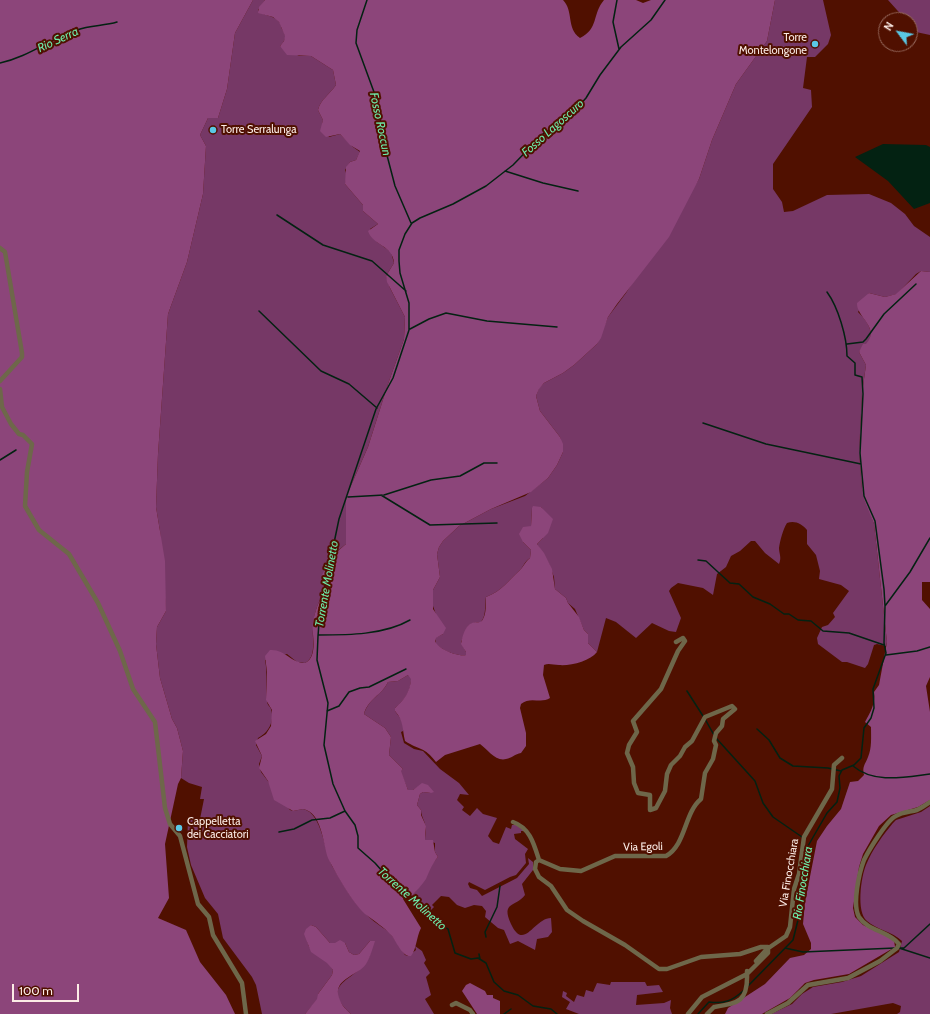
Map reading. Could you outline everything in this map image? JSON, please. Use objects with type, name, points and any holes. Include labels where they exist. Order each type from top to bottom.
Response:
[{"type":"street","points":[[0,248],[5,252],[22,357],[0,381]]},
{"type":"street","points":[[0,389],[2,407],[11,424],[19,434],[23,435],[32,444],[25,506],[39,530],[69,554],[91,591],[120,651],[133,689],[155,722],[165,808],[170,824],[180,836],[198,904],[209,917],[213,935],[242,983],[246,1014]]},
{"type":"street","name":"Via Egoli","points":[[539,860],[560,869],[581,871],[615,856],[661,857],[668,855],[675,847],[695,804],[701,799],[705,773],[714,759],[716,746],[714,741],[716,733],[722,726],[723,718],[732,713],[735,708],[732,706],[705,717],[692,741],[685,747],[680,756],[671,764],[667,774],[665,791],[656,808],[650,810],[650,795],[638,793],[634,783],[633,767],[627,752],[629,745],[637,732],[633,721],[662,689],[678,650],[685,641],[683,638],[676,642]]},
{"type":"street","name":"Via Finocchiara","points":[[688,1014],[702,997],[747,976],[751,966],[769,948],[786,936],[790,927],[794,889],[799,874],[804,837],[832,789],[834,765],[842,758]]},
{"type":"street","points":[[767,1014],[788,1003],[808,985],[848,978],[880,961],[897,948],[899,944],[895,939],[864,923],[859,916],[856,904],[864,860],[888,823],[896,816],[917,810],[930,802]]},
{"type":"street","points":[[513,822],[525,829],[535,846],[539,860],[536,862],[535,869],[539,877],[551,886],[567,910],[624,945],[654,967],[667,969],[701,957],[740,954],[767,946],[770,951],[747,976],[747,990],[743,997],[730,1005],[714,1007],[707,1014]]},
{"type":"street","points":[[452,1005],[456,1003],[470,1010],[473,1014]]},
{"type":"shaded area","points":[[0,0],[253,0],[235,33],[227,89],[218,118],[208,118],[200,135],[206,146],[203,194],[187,262],[168,314],[158,454],[156,507],[165,561],[166,611],[157,627],[156,644],[160,678],[183,751],[181,778],[178,784],[165,844],[169,898],[158,918],[186,930],[200,962],[226,995],[235,1014],[0,1014]]},
{"type":"shaded area","points":[[253,0],[265,0],[258,10],[263,14],[275,18],[280,23],[285,34],[285,40],[280,46],[299,56],[311,56],[333,70],[336,85],[323,100],[318,110],[323,120],[322,126],[329,137],[340,134],[360,152],[356,160],[350,162],[345,170],[347,176],[345,184],[363,205],[363,211],[378,224],[370,229],[377,242],[391,252],[394,263],[386,276],[390,288],[405,317],[404,339],[368,447],[346,497],[346,544],[335,553],[323,580],[326,590],[318,603],[315,614],[313,624],[313,652],[311,657],[305,663],[297,662],[287,654],[265,660],[267,702],[271,709],[272,718],[268,730],[258,738],[256,745],[262,756],[259,764],[261,772],[290,810],[293,811],[303,809],[310,812],[315,818],[334,869],[360,908],[389,932],[405,955],[408,956],[416,950],[415,946],[422,951],[426,960],[424,963],[430,973],[426,977],[431,995],[425,999],[434,1014],[351,1014],[340,1002],[338,992],[341,985],[365,964],[370,954],[370,941],[359,954],[354,955],[349,952],[345,943],[330,943],[316,927],[311,925],[308,935],[310,947],[328,963],[333,970],[332,975],[318,994],[318,999],[305,1014],[262,1014],[256,985],[252,977],[223,938],[218,914],[205,898],[191,865],[187,847],[188,819],[200,819],[204,799],[200,799],[202,787],[189,783],[181,778],[183,751],[160,678],[156,644],[157,627],[166,611],[160,531],[156,507],[158,454],[168,314],[187,262],[203,194],[206,146],[200,135],[208,118],[218,118],[227,89],[235,33]]},
{"type":"shaded area","points":[[265,0],[563,0],[568,9],[573,29],[580,38],[593,26],[600,5],[604,0],[636,0],[643,3],[651,0],[775,0],[767,41],[736,84],[712,140],[699,179],[669,237],[608,317],[601,338],[597,344],[574,365],[563,373],[544,383],[539,389],[536,396],[540,411],[560,437],[563,444],[563,452],[557,465],[548,478],[531,492],[491,509],[459,526],[443,541],[437,554],[440,577],[433,590],[433,609],[446,628],[443,634],[436,638],[435,641],[440,647],[449,652],[458,655],[466,655],[466,652],[461,644],[463,635],[467,626],[474,622],[482,621],[485,614],[486,597],[497,592],[505,585],[530,558],[531,550],[523,542],[519,534],[523,527],[531,526],[533,506],[541,507],[553,519],[548,533],[537,544],[544,553],[552,569],[555,589],[566,598],[579,617],[584,630],[588,634],[588,643],[597,652],[590,658],[574,664],[544,665],[543,675],[550,698],[547,700],[532,700],[521,704],[520,708],[526,733],[526,746],[521,753],[508,758],[499,759],[495,757],[480,744],[445,755],[436,762],[428,753],[405,741],[401,722],[395,708],[404,699],[408,692],[411,679],[408,675],[398,681],[388,682],[369,704],[364,714],[385,728],[391,737],[389,755],[403,769],[401,771],[408,790],[413,790],[422,783],[428,785],[434,792],[423,792],[420,794],[417,805],[421,810],[421,815],[426,826],[425,840],[433,840],[435,852],[438,857],[421,886],[412,896],[406,891],[403,899],[421,928],[411,956],[408,956],[402,952],[391,935],[365,914],[350,895],[328,858],[321,829],[314,816],[309,811],[303,809],[293,811],[274,800],[268,781],[259,768],[262,756],[255,741],[266,734],[271,726],[272,710],[266,700],[267,672],[265,656],[270,650],[275,650],[296,661],[305,663],[312,655],[314,644],[314,618],[319,601],[326,590],[322,575],[332,556],[346,544],[346,497],[368,447],[404,339],[405,317],[387,282],[386,276],[394,263],[393,257],[387,249],[374,240],[371,236],[368,231],[378,224],[363,211],[363,205],[345,184],[346,167],[350,162],[356,160],[360,151],[350,145],[340,134],[326,137],[320,131],[323,120],[318,110],[323,100],[336,85],[333,70],[311,56],[287,55],[280,46],[284,41],[285,36],[279,22],[273,17],[258,13],[259,7]]},
{"type":"shaded area","points":[[775,0],[823,0],[831,35],[828,44],[815,57],[807,57],[803,88],[811,90],[812,107],[773,164],[773,189],[782,202],[784,212],[793,211],[827,195],[869,194],[891,203],[905,214],[914,226],[930,237],[930,272],[921,271],[916,274],[897,294],[885,297],[869,293],[858,312],[868,324],[871,332],[870,340],[859,352],[866,365],[862,393],[859,453],[862,489],[874,524],[887,642],[886,646],[877,644],[874,645],[868,664],[865,668],[847,662],[842,662],[818,644],[817,638],[822,627],[828,625],[835,617],[833,613],[849,591],[841,585],[819,579],[820,571],[816,555],[807,544],[807,530],[801,524],[793,522],[787,523],[783,532],[779,548],[779,564],[765,553],[755,541],[751,541],[740,551],[731,556],[726,567],[717,574],[713,595],[703,588],[678,583],[671,588],[669,591],[681,618],[676,632],[669,631],[652,623],[636,638],[616,622],[606,618],[597,652],[588,643],[588,634],[584,630],[575,609],[568,603],[566,598],[555,589],[554,577],[549,564],[537,544],[543,538],[543,510],[541,507],[532,508],[531,526],[523,542],[531,550],[530,558],[505,585],[497,592],[486,597],[483,619],[481,622],[469,625],[461,642],[466,655],[459,655],[446,651],[436,644],[435,638],[443,634],[433,606],[433,590],[440,577],[437,554],[439,547],[443,541],[459,526],[491,509],[525,496],[548,478],[557,465],[563,452],[560,437],[540,411],[536,396],[539,388],[544,383],[563,373],[574,365],[597,344],[608,317],[626,293],[699,179],[712,140],[736,84],[767,41]]},
{"type":"shaded area","points":[[888,0],[930,0],[930,35],[918,32],[918,12],[899,12]]},
{"type":"shaded area","points":[[883,144],[926,145],[930,147],[930,203],[914,209],[888,181],[855,157]]},
{"type":"shaded area","points":[[921,271],[930,272],[930,582],[922,582],[922,600],[930,609],[930,677],[926,686],[930,712],[930,800],[918,807],[891,815],[879,826],[863,854],[859,867],[853,908],[855,917],[863,925],[894,940],[895,947],[849,974],[805,983],[790,998],[762,1014],[725,1014],[728,1008],[765,984],[790,958],[804,955],[811,949],[811,943],[803,924],[805,902],[817,841],[841,809],[850,782],[858,781],[864,775],[864,767],[871,746],[871,727],[865,722],[871,711],[874,692],[879,685],[887,642],[874,524],[864,499],[862,489],[859,453],[862,393],[866,365],[859,352],[863,344],[866,344],[870,338],[871,333],[867,323],[860,313],[857,303],[869,293],[885,297],[896,294]]},
{"type":"shaded area","points":[[408,675],[411,676],[409,690],[402,702],[395,708],[395,711],[403,722],[403,731],[401,732],[404,743],[414,749],[423,751],[440,769],[459,783],[469,795],[460,794],[457,800],[464,807],[462,810],[470,816],[477,808],[483,814],[497,818],[488,836],[493,842],[499,844],[506,827],[511,829],[512,825],[518,825],[525,831],[514,834],[515,839],[528,849],[525,854],[526,863],[516,875],[485,890],[469,882],[468,884],[470,888],[477,890],[482,896],[517,878],[529,864],[528,858],[533,862],[533,870],[522,884],[525,895],[508,908],[508,917],[516,932],[520,935],[530,932],[545,919],[551,918],[552,932],[548,937],[537,939],[535,950],[518,941],[510,944],[504,930],[498,928],[485,917],[486,911],[482,906],[474,905],[465,908],[457,905],[449,897],[441,896],[432,905],[434,907],[431,910],[429,908],[426,912],[412,896],[425,879],[432,864],[438,857],[435,852],[435,843],[425,840],[425,824],[421,810],[417,805],[420,794],[423,792],[431,793],[423,784],[413,790],[408,790],[400,771],[403,769],[389,755],[391,737],[385,728],[364,714],[372,700],[388,682],[398,681]]},
{"type":"shaded area","points":[[930,806],[930,1014],[897,1014],[900,1012],[901,1006],[893,1003],[831,1014],[771,1014],[792,1004],[802,994],[813,987],[842,982],[861,976],[899,952],[902,941],[894,935],[875,927],[864,917],[860,894],[862,878],[871,854],[893,823],[896,820],[921,812]]},
{"type":"shaded area","points":[[311,925],[316,927],[330,943],[335,943],[340,940],[345,943],[349,952],[354,955],[359,954],[370,941],[375,941],[370,956],[363,968],[344,980],[338,989],[341,1003],[351,1014],[305,1014],[317,999],[318,994],[332,975],[333,970],[327,963],[311,952],[304,934],[306,929]]},
{"type":"shaded area","points":[[611,982],[645,982],[647,986],[659,985],[663,992],[637,995],[636,1005],[664,1003],[671,1000],[670,1008],[672,1014],[579,1014],[566,1009],[570,1002],[562,997],[563,991],[567,993],[566,996],[574,1002],[577,995],[584,997],[586,990],[593,992],[597,983],[610,985]]},
{"type":"shaded area","points":[[470,983],[485,991],[487,995],[493,995],[493,998],[500,1001],[500,1014],[477,1014],[462,991],[466,985]]},
{"type":"waterway","name":"Fosso Roccun","points":[[367,0],[357,30],[356,43],[378,103],[383,140],[395,186],[411,223]]},
{"type":"waterway","points":[[617,0],[613,22],[619,49]]},
{"type":"waterway","name":"Torrente Molinetto","points":[[557,1014],[551,1009],[533,1006],[518,995],[504,991],[494,982],[486,963],[478,958],[471,959],[455,953],[448,929],[430,917],[410,896],[397,888],[375,863],[358,848],[358,836],[355,825],[345,811],[333,784],[324,745],[328,703],[317,660],[320,610],[339,519],[376,409],[393,378],[409,330],[409,303],[400,273],[399,261],[399,250],[405,234],[412,223],[420,218],[453,204],[486,186],[513,165],[543,134],[560,124],[586,98],[600,75],[621,47],[651,20],[665,0]]},
{"type":"waterway","name":"Rio Serra","points":[[0,63],[20,57],[77,30],[117,22]]},
{"type":"waterway","points":[[505,171],[543,183],[578,191]]},
{"type":"waterway","points":[[277,215],[323,245],[372,261],[406,291]]},
{"type":"waterway","points":[[847,344],[863,342],[884,314],[916,284]]},
{"type":"waterway","name":"Rio Finocchiara","points":[[747,987],[793,940],[798,920],[800,899],[806,882],[808,846],[827,813],[837,802],[840,788],[839,776],[842,770],[854,765],[861,758],[864,728],[871,718],[874,708],[873,689],[886,653],[884,643],[884,589],[875,521],[864,496],[860,453],[863,394],[862,377],[855,375],[855,363],[847,356],[847,348],[841,322],[835,306],[827,292]]},
{"type":"waterway","points":[[259,311],[321,371],[349,384],[377,408]]},
{"type":"waterway","points":[[410,329],[429,319],[446,313],[487,321],[557,327]]},
{"type":"waterway","points":[[703,423],[766,444],[861,464]]},
{"type":"waterway","points":[[0,460],[16,450]]},
{"type":"waterway","points":[[348,497],[384,495],[431,480],[460,476],[484,463],[497,463]]},
{"type":"waterway","points":[[381,495],[430,525],[497,523]]},
{"type":"waterway","points":[[885,606],[910,572],[930,538]]},
{"type":"waterway","points":[[698,560],[706,561],[730,583],[739,584],[753,597],[770,604],[784,614],[789,614],[798,620],[811,621],[823,631],[849,633],[884,645]]},
{"type":"waterway","points":[[318,635],[366,633],[389,629],[410,620]]},
{"type":"waterway","points":[[886,655],[917,651],[930,647]]},
{"type":"waterway","points":[[327,711],[339,706],[349,692],[360,688],[369,687],[406,669]]},
{"type":"waterway","points":[[687,691],[703,716]]},
{"type":"waterway","points":[[705,719],[714,735]]},
{"type":"waterway","points":[[757,729],[769,740],[780,758],[793,766],[828,768],[841,771]]},
{"type":"waterway","points":[[716,738],[755,781],[763,803],[773,817],[802,837]]},
{"type":"waterway","points":[[853,766],[861,772],[880,777],[900,778],[930,774]]},
{"type":"waterway","points":[[279,832],[294,829],[312,820],[330,818],[345,811]]},
{"type":"waterway","points":[[486,937],[485,932],[497,907],[500,886]]},
{"type":"waterway","points":[[899,948],[904,948],[930,924]]},
{"type":"waterway","points":[[785,948],[803,952],[895,948]]},
{"type":"waterway","points":[[899,948],[930,958]]},
{"type":"waterway","name":"Torrente Molinetto","points":[[479,954],[480,959]]},
{"type":"waterway","name":"Rio Finocchiara","points":[[698,1014],[709,1002],[719,1003],[728,1001],[743,991]]},
{"type":"waterway","points":[[504,1014],[511,1009]]},
{"type":"place","name":"Torre Montelongone","points":[[815,44]]},
{"type":"place","name":"Torre Serralunga","points":[[213,130]]},
{"type":"place","name":"Cappelletta dei Cacciatori","points":[[179,828]]},
{"type":"water label","name":"Fosso Lagoscuro","points":[[553,128]]}]
